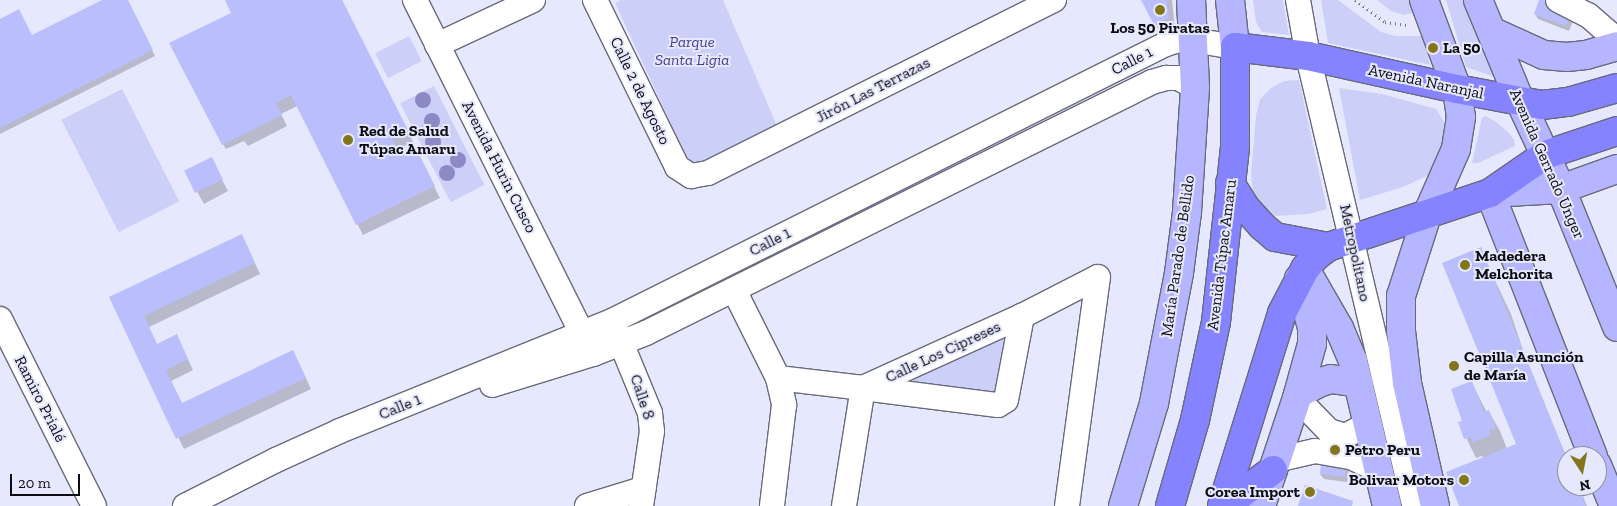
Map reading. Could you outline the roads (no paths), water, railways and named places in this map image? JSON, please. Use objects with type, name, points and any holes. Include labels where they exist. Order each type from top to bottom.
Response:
[{"type":"highway","name":"Avenida Naranjal","points":[[1235,47],[1308,56],[1457,90],[1542,105],[1568,102],[1617,88]]},
{"type":"highway","name":"Avenida Túpac Amaru","points":[[1170,506],[1196,420],[1216,322],[1235,147],[1235,47]]},
{"type":"highway","points":[[1224,506],[1282,313],[1302,274],[1316,256],[1340,243],[1490,193],[1545,156],[1617,131]]},
{"type":"highway","points":[[1230,183],[1245,207],[1275,237],[1302,274]]},
{"type":"highway","points":[[1275,237],[1340,243]]},
{"type":"highway","points":[[1224,506],[1275,465]]},
{"type":"main road","name":"María Parado de Bellido","points":[[1123,506],[1154,402],[1175,296],[1187,212],[1195,88],[1190,0]]},
{"type":"main road","name":"Avenida Túpac Amaru","points":[[1230,0],[1235,47]]},
{"type":"main road","name":"Avenida Gerrado Unger","points":[[1478,0],[1520,101],[1561,189],[1617,327]]},
{"type":"main road","points":[[1420,12],[1457,90],[1461,117],[1459,136],[1450,163],[1427,215],[1401,296],[1407,384],[1435,506]]},
{"type":"main road","points":[[1491,31],[1544,55],[1567,57],[1586,55],[1617,46]]},
{"type":"main road","points":[[1589,446],[1490,193],[1561,189],[1617,170]]},
{"type":"main road","points":[[1302,274],[1339,328],[1353,361],[1359,383],[1342,436],[1379,470],[1387,506]]},
{"type":"main road","points":[[1261,506],[1312,344],[1312,328],[1302,274]]},
{"type":"main road","points":[[1297,396],[1331,379],[1359,383]]},
{"type":"main road","points":[[1607,489],[1614,506]]},
{"type":"street","name":"Avenida Hurin Cusco","points":[[414,0],[588,344]]},
{"type":"street","points":[[437,45],[533,0]]},
{"type":"street","name":"Calle 2 de Agosto","points":[[595,0],[677,167],[691,176]]},
{"type":"street","name":"Jirón Las Terrazas","points":[[691,176],[708,173],[1026,6],[1054,0]]},
{"type":"street","name":"Metropolitano","points":[[1298,0],[1340,243],[1414,506]]},
{"type":"street","points":[[1558,0],[1588,15],[1617,40]]},
{"type":"street","name":"Calle 1","points":[[588,344],[612,321],[1166,44],[1178,40],[1193,40],[1235,47]]},
{"type":"street","name":"Calle 1","points":[[185,506],[340,431],[588,344],[622,343],[734,290],[1152,82],[1166,78],[1178,78],[1195,88]]},
{"type":"street","name":"Calle Los Cipreses","points":[[863,388],[1022,316],[1098,276],[1068,506]]},
{"type":"street","points":[[734,290],[778,378],[784,405],[772,506]]},
{"type":"street","points":[[778,378],[998,405],[1006,400],[1022,316]]},
{"type":"street","name":"Ramiro Prialé","points":[[0,319],[94,506]]},
{"type":"street","name":"Calle 8","points":[[612,321],[650,413],[652,431],[642,497]]},
{"type":"street","points":[[844,506],[863,388]]},
{"type":"street","points":[[1297,396],[1342,436],[1353,458],[1379,470]]},
{"type":"street","points":[[1275,465],[1315,451],[1342,436]]},
{"type":"street","points":[[1426,462],[1443,506]]},
{"type":"street","points":[[588,506],[642,497]]},
{"type":"place","name":"Los 50 Piratas","points":[[1160,10]]},
{"type":"place","name":"La 50","points":[[1433,48]]},
{"type":"place","name":"Red de Salud Túpac Amaru","points":[[348,140]]},
{"type":"place","name":"Madedera Melchorita","points":[[1465,265]]},
{"type":"place","name":"Capilla Asunción de María","points":[[1454,366]]},
{"type":"place","name":"Petro Peru","points":[[1335,450]]},
{"type":"place","name":"Bolivar Motors","points":[[1464,480]]},
{"type":"place","name":"Corea Import","points":[[1310,492]]},
{"type":"park label","name":"Parque Santa Ligia","points":[[692,51]]}]
